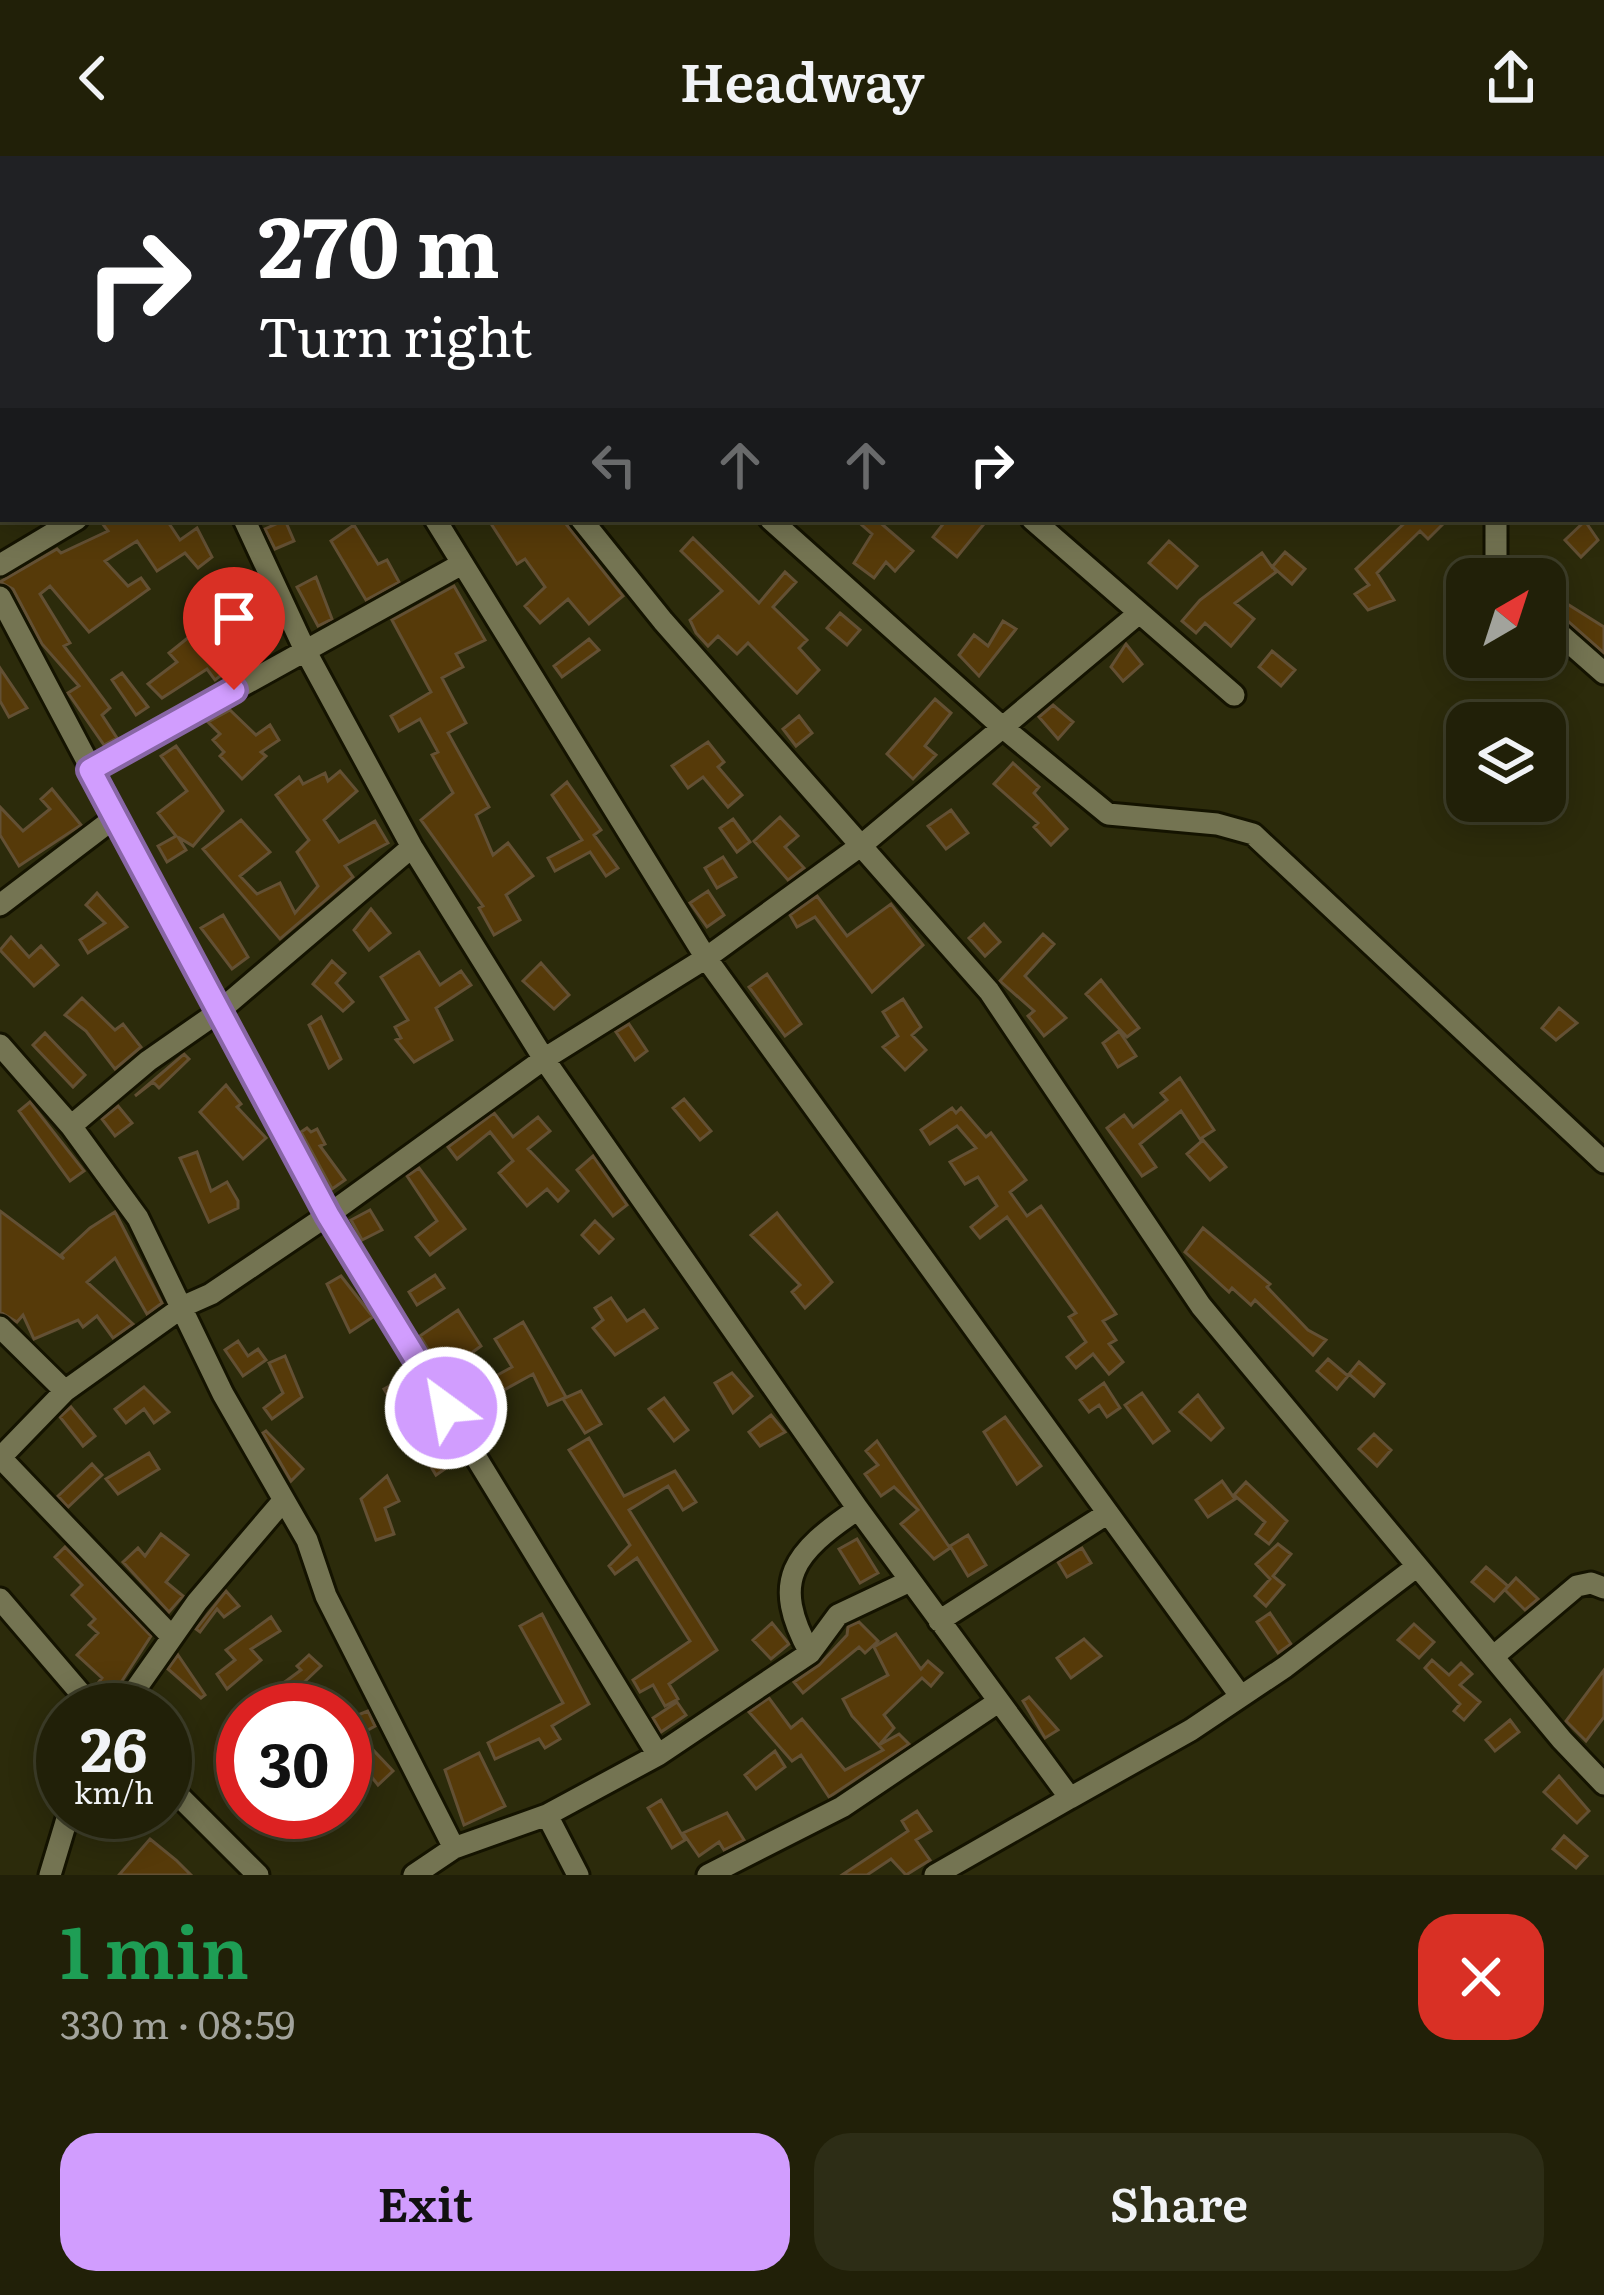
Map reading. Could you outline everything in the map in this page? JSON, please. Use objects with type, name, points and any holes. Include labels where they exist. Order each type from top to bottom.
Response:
[{"type":"street","points":[[0,565],[72,522]]},
{"type":"street","points":[[245,522],[305,650],[412,847],[544,1059],[858,1509],[1070,1798]]},
{"type":"street","points":[[437,522],[706,958],[1239,1694]]},
{"type":"street","points":[[583,522],[663,620],[989,991],[1201,1306],[1416,1567],[1604,1784]]},
{"type":"street","points":[[773,522],[1000,726],[1108,814],[1216,824],[1253,834],[1604,1162]]},
{"type":"street","points":[[1034,522],[1234,695]]},
{"type":"street","points":[[1496,522],[1496,558]]},
{"type":"street","points":[[90,770],[460,565]]},
{"type":"street","points":[[0,597],[113,819],[328,1215],[658,1755]]},
{"type":"street","points":[[172,1637],[0,1457],[65,1391],[184,1306],[212,1294],[328,1215],[544,1059],[706,958],[863,844],[1138,614]]},
{"type":"street","points":[[1566,640],[1604,673]]},
{"type":"street","points":[[0,905],[113,819]]},
{"type":"street","points":[[71,1126],[148,1061],[217,1013],[412,847]]},
{"type":"street","points":[[0,1046],[71,1126],[138,1218],[223,1394],[284,1501],[454,1848]]},
{"type":"street","points":[[0,1327],[65,1391]]},
{"type":"street","points":[[140,1683],[284,1501]]},
{"type":"street","points":[[810,1653],[785,1595],[790,1574],[830,1528],[858,1509]]},
{"type":"street","points":[[939,1622],[1108,1513]]},
{"type":"street","points":[[935,1875],[1191,1730],[1285,1667],[1416,1567]]},
{"type":"street","points":[[414,1875],[454,1848],[547,1815],[658,1755],[810,1653],[838,1615],[910,1581]]},
{"type":"street","points":[[1494,1656],[1577,1586],[1604,1588]]},
{"type":"street","points":[[0,1599],[72,1683]]},
{"type":"street","points":[[708,1875],[842,1807],[998,1702]]},
{"type":"street","points":[[192,1809],[257,1875]]},
{"type":"street","points":[[547,1815],[578,1875]]},
{"type":"street","points":[[50,1875],[61,1839]]},
{"type":"building","points":[[101,522],[168,522],[180,540],[197,528],[212,557],[198,568],[185,553],[157,571],[137,541],[105,561],[128,586],[141,578],[149,589],[89,632],[50,586],[40,594],[70,643],[64,646],[110,708],[102,715],[117,738],[104,745],[68,693],[79,686],[42,644],[13,589],[0,582],[57,549],[61,553],[108,531]]},
{"type":"building","points":[[286,522],[294,541],[275,549],[265,529]]},
{"type":"building","points":[[490,522],[564,522],[623,596],[589,624],[568,599],[540,623],[525,606],[545,587],[525,559],[517,564]]},
{"type":"building","points":[[858,522],[879,522],[913,551],[895,571],[886,562],[874,578],[854,563],[872,534]]},
{"type":"building","points":[[945,522],[986,522],[957,557],[933,537]]},
{"type":"building","points":[[1406,522],[1445,522],[1428,539],[1420,531],[1377,573],[1394,600],[1368,610],[1355,594],[1369,585],[1356,569]]},
{"type":"building","points":[[1586,522],[1598,540],[1581,557],[1565,540]]},
{"type":"building","points":[[354,525],[378,564],[387,560],[399,582],[366,600],[331,541]]},
{"type":"building","points":[[693,538],[759,603],[785,572],[796,582],[773,607],[807,640],[799,648],[819,670],[797,693],[748,643],[737,654],[718,636],[708,646],[696,633],[690,620],[722,591],[681,551]]},
{"type":"building","points":[[1169,541],[1197,566],[1177,588],[1149,563]]},
{"type":"building","points":[[1285,552],[1305,569],[1292,584],[1273,567],[1276,572],[1235,603],[1254,619],[1231,646],[1205,623],[1196,633],[1182,621],[1200,600],[1262,553],[1272,567]]},
{"type":"building","points":[[316,577],[332,619],[318,626],[297,587]]},
{"type":"building","points":[[240,578],[278,636],[264,647],[242,621],[238,623],[218,593]]},
{"type":"building","points":[[454,586],[485,640],[456,654],[463,667],[442,678],[466,723],[448,733],[489,807],[476,815],[493,855],[508,843],[533,876],[506,895],[520,920],[494,935],[479,908],[483,906],[421,820],[453,793],[432,755],[438,752],[420,719],[399,731],[391,716],[431,692],[392,620]]},
{"type":"building","points":[[1566,603],[1604,627],[1604,653],[1566,620]]},
{"type":"building","points":[[840,613],[860,630],[847,645],[827,628]]},
{"type":"building","points":[[1003,621],[1016,629],[979,676],[959,655],[974,635],[988,646]]},
{"type":"building","points":[[189,637],[205,658],[212,653],[227,671],[215,680],[207,669],[162,698],[148,684],[177,662],[169,653]]},
{"type":"building","points":[[589,639],[599,650],[562,677],[554,666]]},
{"type":"building","points":[[1126,644],[1142,664],[1123,681],[1111,667]]},
{"type":"building","points":[[1272,651],[1295,670],[1281,686],[1259,667]]},
{"type":"building","points":[[0,668],[27,708],[9,717],[0,701]]},
{"type":"building","points":[[122,673],[148,707],[136,715],[112,680]]},
{"type":"building","points":[[935,699],[951,713],[925,746],[936,755],[913,779],[887,754]]},
{"type":"building","points":[[1053,705],[1073,722],[1058,739],[1039,717]]},
{"type":"building","points":[[230,710],[256,735],[270,725],[279,740],[261,752],[266,756],[242,779],[220,756],[224,752],[213,740],[220,734],[208,722]]},
{"type":"building","points":[[799,716],[812,733],[796,746],[783,729]]},
{"type":"building","points":[[708,742],[724,762],[718,767],[742,795],[728,807],[703,777],[688,788],[672,766]]},
{"type":"building","points":[[176,746],[223,811],[193,846],[178,837],[186,850],[167,862],[158,846],[176,836],[158,813],[187,791],[161,756]]},
{"type":"building","points":[[1013,763],[1039,787],[1034,793],[1067,829],[1051,845],[1034,827],[1038,823],[994,784]]},
{"type":"building","points":[[340,771],[357,791],[324,820],[339,842],[375,821],[388,843],[345,866],[353,877],[280,939],[203,849],[241,820],[270,852],[240,876],[257,894],[280,883],[295,913],[318,886],[297,852],[309,840],[276,795],[299,777],[303,784],[325,773],[328,781]]},
{"type":"building","points":[[567,782],[601,830],[594,835],[618,868],[606,876],[590,852],[555,871],[548,858],[582,840],[552,795]]},
{"type":"building","points":[[52,789],[81,825],[19,866],[0,835],[0,807],[23,831],[50,809],[41,799]]},
{"type":"building","points":[[951,810],[968,833],[946,849],[928,826]]},
{"type":"building","points":[[780,817],[798,836],[785,847],[804,868],[788,880],[754,841]]},
{"type":"building","points":[[733,819],[750,842],[737,852],[720,828]]},
{"type":"building","points":[[723,857],[736,877],[717,888],[705,868]]},
{"type":"building","points":[[708,891],[724,915],[707,927],[690,903]]},
{"type":"building","points":[[97,893],[127,927],[88,953],[80,940],[105,923],[86,905]]},
{"type":"building","points":[[817,896],[847,936],[891,904],[923,945],[872,992],[815,917],[797,927],[790,915]]},
{"type":"building","points":[[371,909],[390,933],[369,950],[354,930]]},
{"type":"building","points":[[223,915],[248,957],[232,969],[201,928]]},
{"type":"building","points":[[984,924],[1000,942],[985,956],[969,938]]},
{"type":"building","points":[[1043,934],[1054,944],[1025,976],[1066,1018],[1044,1036],[1028,1016],[1034,1011],[1000,981]]},
{"type":"building","points":[[11,937],[29,957],[41,946],[58,965],[34,986],[0,950]]},
{"type":"building","points":[[419,952],[440,985],[461,971],[471,985],[436,1008],[452,1040],[414,1062],[396,1040],[401,1038],[395,1027],[408,1020],[381,977]]},
{"type":"building","points":[[332,961],[345,973],[336,983],[353,1002],[343,1011],[313,984]]},
{"type":"building","points":[[541,963],[569,995],[554,1009],[523,981]]},
{"type":"building","points":[[767,974],[801,1024],[785,1036],[749,987]]},
{"type":"building","points":[[1101,980],[1139,1028],[1127,1037],[1086,994]]},
{"type":"building","points":[[82,998],[115,1030],[123,1024],[141,1047],[115,1069],[86,1031],[65,1015]]},
{"type":"building","points":[[903,999],[921,1027],[912,1035],[926,1050],[905,1070],[883,1047],[898,1036],[883,1012]]},
{"type":"building","points":[[1559,1008],[1577,1023],[1556,1040],[1542,1028]]},
{"type":"building","points":[[321,1017],[341,1059],[329,1068],[309,1025]]},
{"type":"building","points":[[629,1024],[647,1051],[635,1060],[616,1032]]},
{"type":"building","points":[[1119,1031],[1136,1056],[1118,1067],[1103,1043]]},
{"type":"building","points":[[45,1033],[85,1075],[73,1087],[33,1045]]},
{"type":"building","points":[[184,1054],[189,1059],[159,1088],[153,1082],[135,1096]]},
{"type":"building","points":[[1180,1078],[1214,1130],[1200,1139],[1181,1111],[1140,1144],[1156,1167],[1142,1176],[1107,1128],[1124,1115],[1133,1127],[1167,1100],[1161,1093]]},
{"type":"building","points":[[226,1085],[241,1104],[237,1107],[266,1138],[243,1159],[200,1112]]},
{"type":"building","points":[[684,1099],[711,1131],[700,1140],[673,1108]]},
{"type":"building","points":[[30,1102],[84,1171],[70,1181],[19,1111]]},
{"type":"building","points":[[118,1106],[132,1123],[115,1136],[102,1119]]},
{"type":"building","points":[[952,1108],[956,1113],[961,1108],[986,1137],[991,1133],[1026,1180],[1010,1192],[1027,1216],[1041,1206],[1116,1314],[1103,1321],[1116,1340],[1109,1344],[1123,1362],[1109,1374],[1093,1354],[1076,1368],[1067,1357],[1086,1342],[1069,1317],[1076,1313],[1007,1217],[980,1238],[971,1227],[997,1206],[978,1177],[965,1184],[950,1162],[976,1148],[957,1126],[930,1144],[921,1130]]},
{"type":"building","points":[[494,1113],[513,1137],[538,1117],[550,1131],[528,1149],[568,1191],[558,1201],[547,1189],[527,1206],[499,1173],[513,1161],[490,1132],[457,1159],[448,1147]]},
{"type":"building","points":[[317,1129],[325,1144],[320,1146],[345,1180],[332,1189],[301,1132]]},
{"type":"building","points":[[1203,1140],[1226,1167],[1210,1180],[1187,1154]]},
{"type":"building","points":[[197,1152],[211,1191],[227,1182],[238,1201],[238,1208],[209,1222],[180,1158]]},
{"type":"building","points":[[593,1156],[627,1205],[613,1216],[577,1170]]},
{"type":"building","points":[[419,1168],[465,1229],[430,1255],[416,1237],[437,1221],[407,1176]]},
{"type":"building","points":[[370,1210],[382,1230],[362,1240],[351,1220]]},
{"type":"building","points":[[0,1211],[64,1259],[61,1255],[90,1228],[115,1212],[162,1303],[147,1314],[115,1258],[87,1282],[133,1324],[113,1338],[97,1316],[83,1327],[78,1320],[34,1339],[23,1315],[17,1322],[0,1312]]},
{"type":"building","points":[[777,1213],[832,1282],[805,1308],[792,1292],[800,1285],[751,1235]]},
{"type":"building","points":[[595,1221],[613,1239],[599,1253],[582,1235]]},
{"type":"building","points":[[1203,1228],[1270,1284],[1267,1287],[1308,1330],[1326,1340],[1313,1355],[1255,1300],[1251,1305],[1232,1288],[1229,1292],[1185,1252]]},
{"type":"building","points":[[435,1275],[444,1288],[417,1305],[409,1292]]},
{"type":"building","points":[[341,1276],[373,1317],[350,1332],[327,1284]]},
{"type":"building","points":[[611,1298],[627,1321],[644,1310],[657,1328],[615,1355],[593,1328],[603,1320],[595,1308]]},
{"type":"building","points":[[458,1310],[481,1346],[459,1362],[474,1388],[512,1367],[495,1339],[523,1322],[566,1397],[548,1405],[533,1374],[466,1411],[420,1336]]},
{"type":"building","points":[[238,1341],[248,1356],[258,1349],[266,1360],[243,1376],[225,1350]]},
{"type":"building","points":[[285,1356],[302,1397],[272,1419],[264,1408],[283,1393],[269,1363]]},
{"type":"building","points":[[1328,1359],[1348,1376],[1337,1389],[1317,1371]]},
{"type":"building","points":[[1359,1362],[1384,1384],[1374,1396],[1349,1374]]},
{"type":"building","points":[[732,1373],[752,1396],[733,1413],[715,1383]]},
{"type":"building","points":[[400,1380],[458,1460],[436,1475],[384,1389]]},
{"type":"building","points":[[1104,1383],[1120,1408],[1107,1417],[1099,1405],[1089,1412],[1080,1400]]},
{"type":"building","points":[[144,1387],[169,1412],[154,1423],[144,1409],[126,1423],[115,1409]]},
{"type":"building","points":[[581,1391],[601,1424],[585,1433],[563,1399]]},
{"type":"building","points":[[1142,1393],[1169,1431],[1153,1443],[1125,1405]]},
{"type":"building","points":[[1198,1395],[1223,1428],[1211,1440],[1180,1412]]},
{"type":"building","points":[[664,1398],[688,1430],[674,1441],[649,1409]]},
{"type":"building","points":[[71,1407],[95,1436],[83,1446],[60,1417]]},
{"type":"building","points":[[771,1415],[785,1432],[760,1446],[749,1432]]},
{"type":"building","points":[[1005,1417],[1041,1466],[1017,1484],[984,1432]]},
{"type":"building","points":[[263,1433],[303,1469],[291,1481]]},
{"type":"building","points":[[1374,1434],[1391,1450],[1377,1466],[1359,1449]]},
{"type":"building","points":[[589,1438],[624,1496],[675,1471],[696,1502],[683,1510],[668,1486],[629,1510],[717,1650],[669,1684],[678,1699],[665,1706],[653,1685],[640,1692],[633,1680],[690,1641],[637,1558],[615,1574],[609,1566],[630,1545],[569,1450]]},
{"type":"building","points":[[877,1441],[950,1548],[934,1559],[901,1524],[918,1510],[894,1487],[881,1496],[865,1474],[878,1465],[866,1451]]},
{"type":"building","points":[[149,1453],[159,1469],[118,1494],[106,1479]]},
{"type":"building","points":[[92,1464],[102,1475],[68,1507],[58,1496]]},
{"type":"building","points":[[387,1476],[399,1501],[385,1508],[394,1534],[376,1540],[361,1499]]},
{"type":"building","points":[[1222,1481],[1235,1499],[1208,1517],[1196,1500]]},
{"type":"building","points":[[1246,1482],[1287,1521],[1269,1544],[1256,1534],[1265,1522],[1234,1495]]},
{"type":"building","points":[[161,1534],[188,1555],[166,1582],[183,1596],[169,1612],[123,1562],[138,1548],[145,1556]]},
{"type":"building","points":[[968,1535],[986,1565],[968,1576],[950,1546]]},
{"type":"building","points":[[857,1539],[878,1573],[860,1583],[839,1549]]},
{"type":"building","points":[[1278,1544],[1291,1554],[1273,1576],[1284,1585],[1266,1606],[1255,1596],[1270,1579],[1256,1564]]},
{"type":"building","points":[[65,1547],[151,1636],[121,1683],[98,1683],[102,1678],[77,1655],[98,1633],[89,1625],[95,1619],[72,1595],[82,1585],[55,1557]]},
{"type":"building","points":[[1082,1548],[1091,1563],[1067,1577],[1058,1562]]},
{"type":"building","points":[[1486,1567],[1508,1586],[1494,1601],[1472,1582]]},
{"type":"building","points":[[1516,1578],[1538,1599],[1525,1610],[1505,1590]]},
{"type":"building","points":[[226,1591],[239,1606],[224,1617],[217,1609],[200,1632],[196,1629]]},
{"type":"building","points":[[1270,1613],[1291,1644],[1278,1653],[1257,1622]]},
{"type":"building","points":[[542,1614],[589,1704],[552,1726],[560,1739],[545,1748],[539,1739],[495,1759],[488,1743],[563,1703],[520,1626]]},
{"type":"building","points":[[271,1617],[280,1631],[251,1649],[261,1660],[234,1683],[223,1683],[217,1674],[235,1660],[226,1650]]},
{"type":"building","points":[[859,1622],[878,1641],[865,1653],[859,1647],[803,1693],[794,1682],[819,1665],[847,1635],[848,1627]]},
{"type":"building","points":[[772,1623],[789,1644],[771,1659],[753,1640]]},
{"type":"building","points":[[1414,1624],[1434,1642],[1419,1658],[1398,1640]]},
{"type":"building","points":[[896,1634],[921,1669],[928,1661],[942,1673],[931,1686],[922,1678],[884,1715],[894,1728],[879,1745],[899,1734],[909,1744],[829,1797],[801,1755],[792,1761],[749,1712],[769,1698],[791,1728],[802,1719],[845,1770],[883,1750],[852,1716],[843,1699],[888,1675],[874,1647]]},
{"type":"building","points":[[1084,1639],[1101,1656],[1071,1678],[1057,1658]]},
{"type":"building","points":[[178,1655],[205,1695],[201,1698],[192,1690],[192,1683],[184,1683],[168,1669]]},
{"type":"building","points":[[309,1655],[321,1666],[303,1683],[283,1683],[301,1670],[297,1666]]},
{"type":"building","points":[[1432,1660],[1449,1675],[1461,1663],[1472,1674],[1460,1685],[1480,1702],[1464,1720],[1454,1711],[1460,1704],[1425,1668]]},
{"type":"building","points":[[1604,1670],[1604,1717],[1586,1741],[1566,1721]]},
{"type":"building","points":[[1029,1697],[1058,1730],[1045,1738],[1023,1701]]},
{"type":"building","points":[[677,1702],[686,1715],[661,1732],[653,1718]]},
{"type":"building","points":[[1510,1720],[1519,1732],[1495,1751],[1486,1740]]},
{"type":"building","points":[[372,1749],[393,1771],[378,1785],[372,1777]]},
{"type":"building","points":[[775,1751],[785,1767],[756,1789],[745,1775]]},
{"type":"building","points":[[479,1753],[505,1806],[464,1825],[445,1770]]},
{"type":"building","points":[[1559,1776],[1589,1811],[1577,1823],[1544,1792]]},
{"type":"building","points":[[661,1800],[685,1840],[672,1848],[648,1808]]},
{"type":"building","points":[[917,1811],[931,1831],[916,1840],[930,1860],[906,1875],[891,1859],[867,1875],[842,1875],[908,1831],[902,1821]]},
{"type":"building","points":[[727,1813],[744,1840],[724,1850],[719,1842],[699,1856],[683,1833]]},
{"type":"building","points":[[1564,1836],[1587,1856],[1576,1868],[1553,1849]]},
{"type":"building","points":[[150,1839],[191,1875],[119,1875]]},
{"type":"route","points":[[234,690],[90,770],[328,1215],[446,1408]]}]
